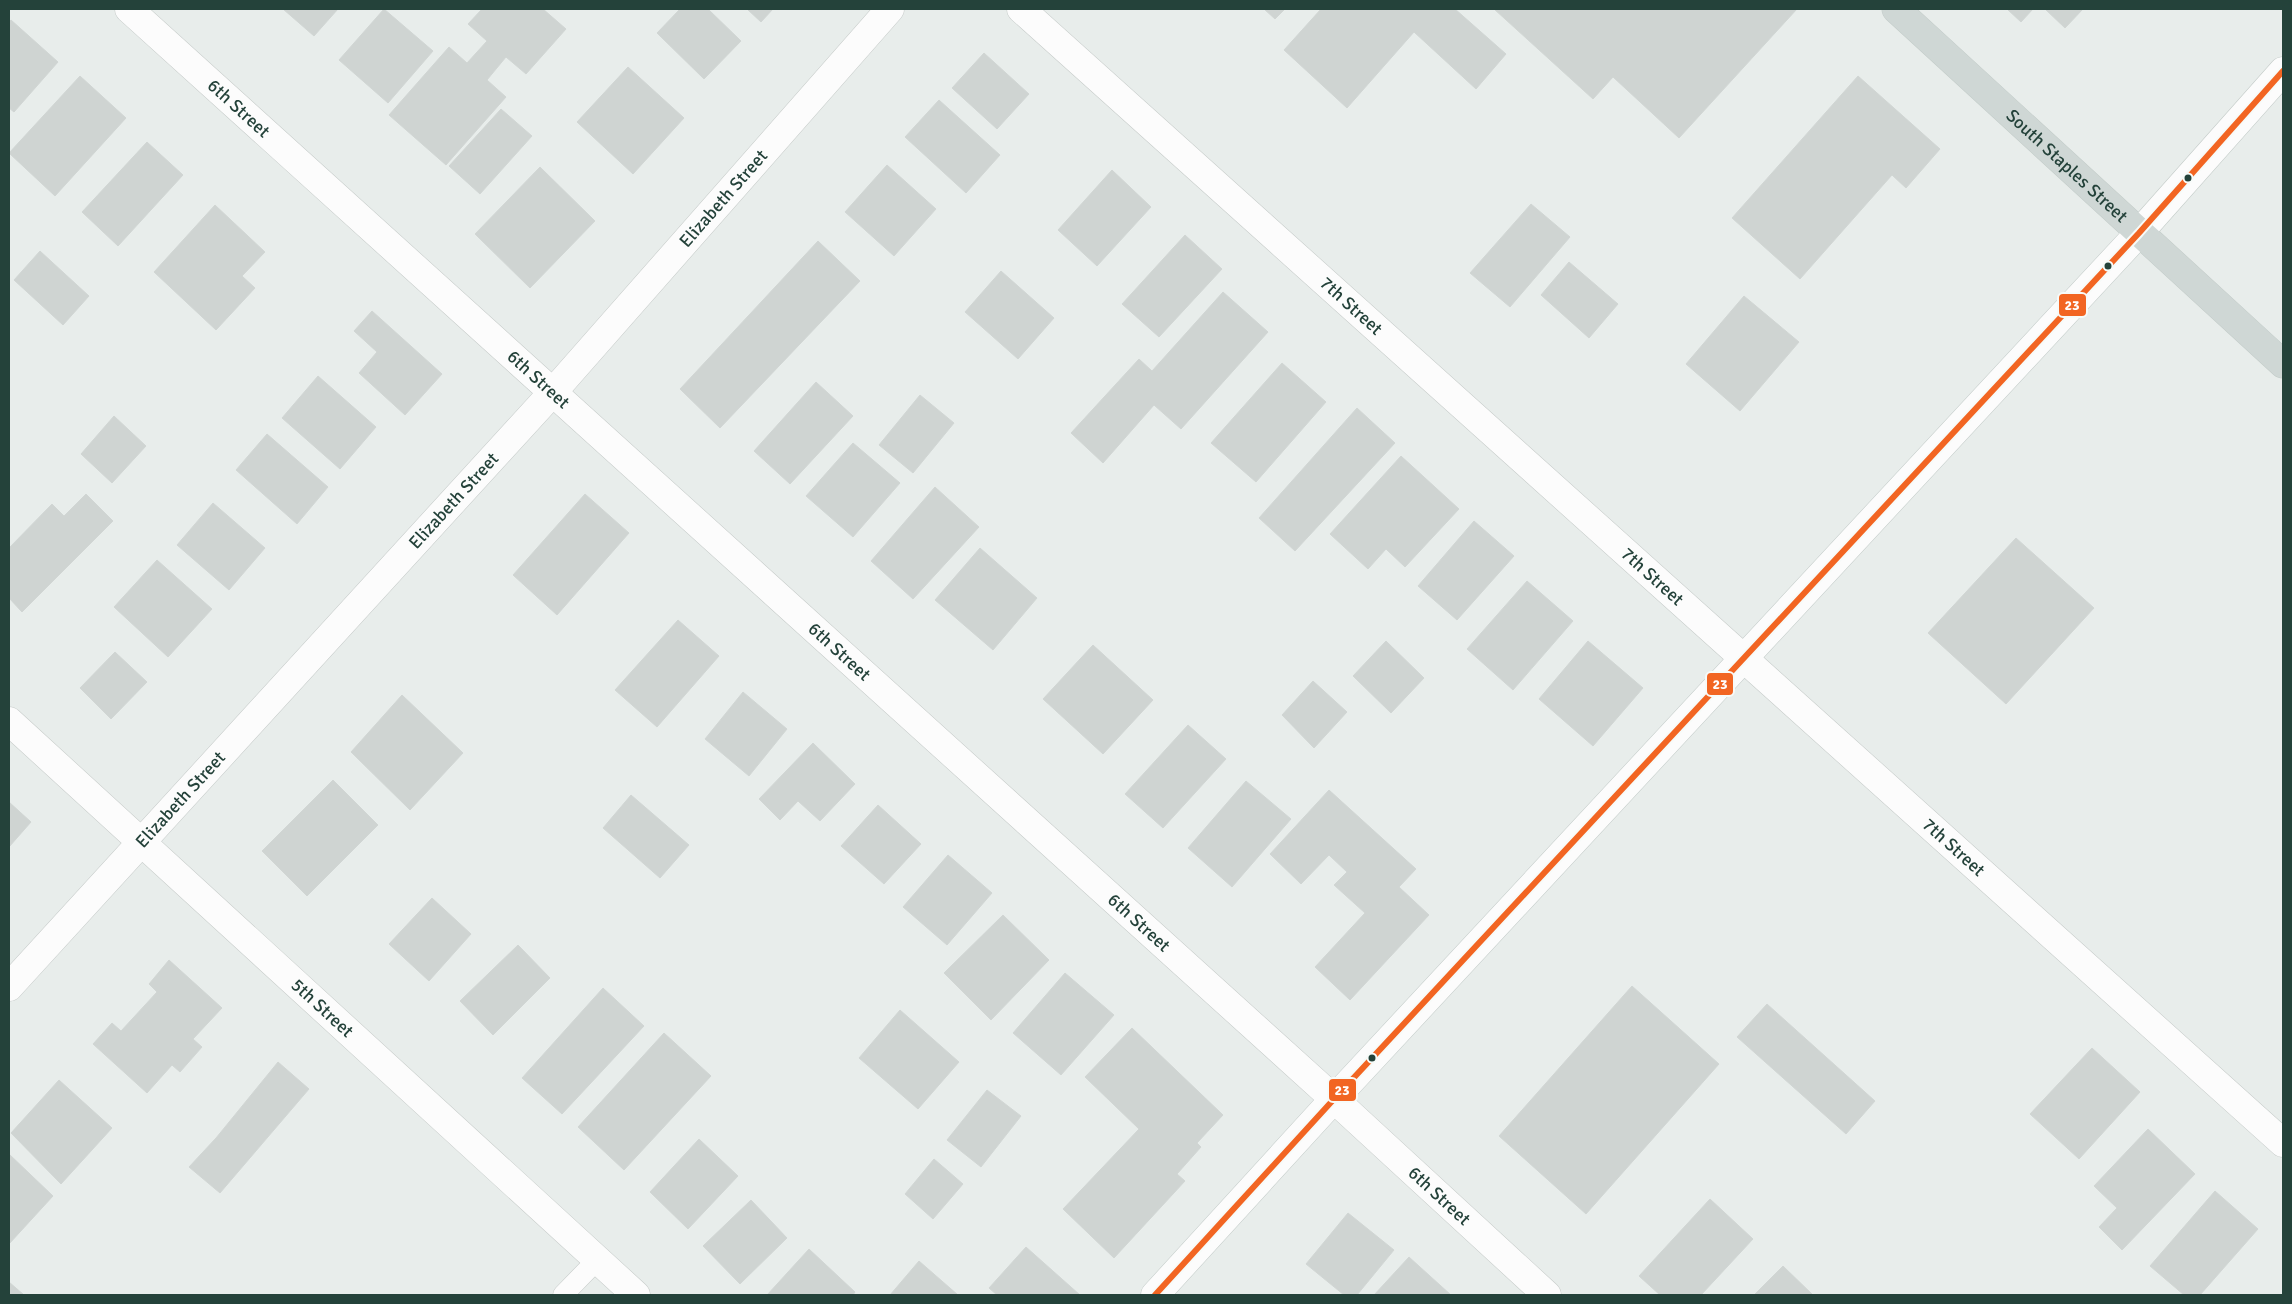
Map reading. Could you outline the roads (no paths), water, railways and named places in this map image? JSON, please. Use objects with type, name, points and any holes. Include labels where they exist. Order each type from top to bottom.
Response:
[{"type":"main road","name":"South Staples Street","points":[[1896,9],[2283,364]]},
{"type":"street","name":"6th Street","points":[[129,9],[1334,1099],[1547,1295]]},
{"type":"street","name":"Elizabeth Street","points":[[9,987],[553,392],[890,9]]},
{"type":"street","name":"7th Street","points":[[1021,9],[2283,1143]]},
{"type":"street","points":[[1155,1295],[1334,1099],[2139,233],[2283,71]]},
{"type":"street","name":"5th Street","points":[[9,721],[636,1295]]},
{"type":"lane","points":[[563,1295],[597,1260]]}]
